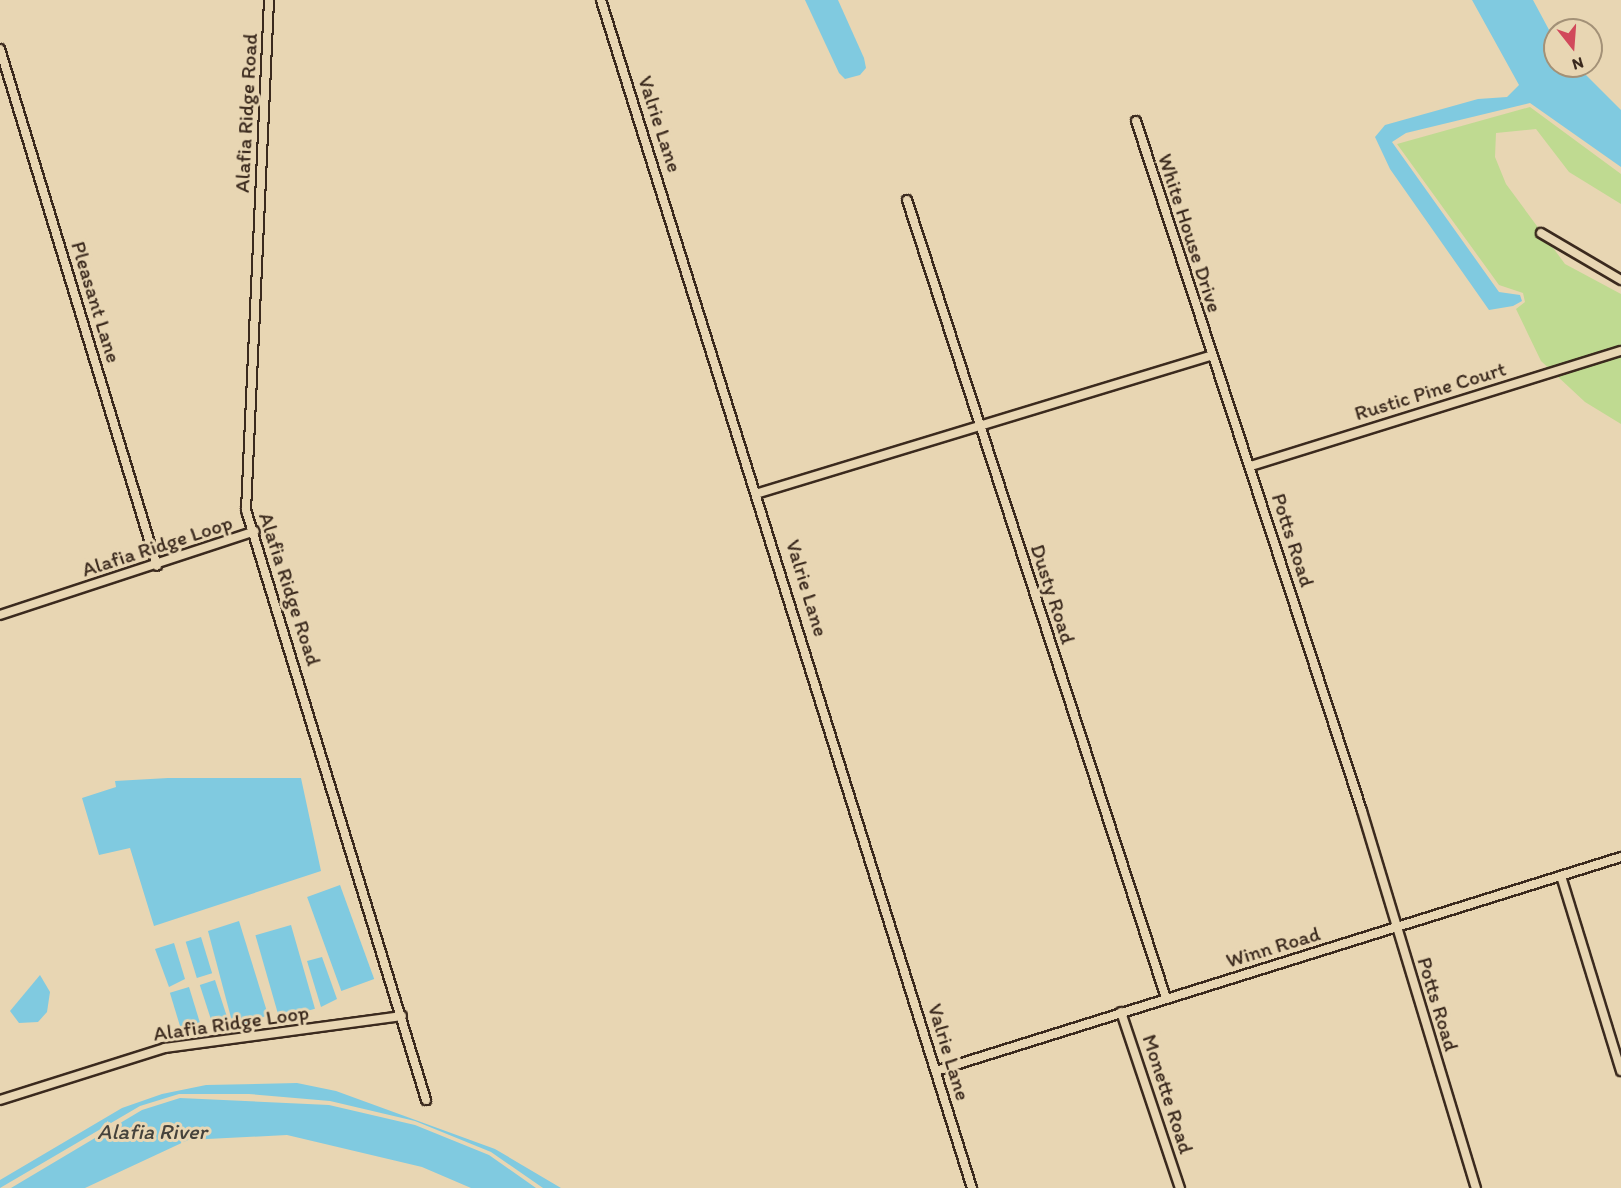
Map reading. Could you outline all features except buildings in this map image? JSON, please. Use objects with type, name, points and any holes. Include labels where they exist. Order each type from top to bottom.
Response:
[{"type":"street","name":"Alafia Ridge Road","points":[[269,0],[246,510],[255,531],[426,1100]]},
{"type":"street","name":"Valrie Lane","points":[[601,0],[759,493],[972,1188]]},
{"type":"street","name":"Pleasant Lane","points":[[0,49],[157,566]]},
{"type":"street","name":"White House Drive","points":[[1136,121],[1210,356]]},
{"type":"street","name":"Dusty Road","points":[[907,200],[1166,998]]},
{"type":"street","points":[[1541,232],[1621,280]]},
{"type":"street","name":"Rustic Pine Court","points":[[1251,466],[1621,351]]},
{"type":"street","points":[[759,493],[978,424],[1210,356]]},
{"type":"street","name":"Potts Road","points":[[1210,356],[1251,466],[1398,927],[1476,1188]]},
{"type":"street","name":"Alafia Ridge Loop","points":[[0,615],[157,566],[255,531]]},
{"type":"street","name":"Winn Road","points":[[936,1071],[1621,857]]},
{"type":"street","points":[[1561,876],[1621,1071]]},
{"type":"street","name":"Monette Road","points":[[1121,1012],[1180,1188]]},
{"type":"street","name":"Alafia Ridge Loop","points":[[0,1100],[165,1048],[402,1016]]},
{"type":"green space","points":[[1530,107],[1621,174],[1621,204],[1569,172],[1536,129],[1496,133],[1495,157],[1506,184],[1565,264],[1621,294],[1621,424],[1585,402],[1541,361],[1516,309],[1525,302],[1523,293],[1499,285],[1397,144]]},
{"type":"water","points":[[805,0],[838,0],[864,58],[866,68],[860,75],[845,79],[839,73]]},
{"type":"water","points":[[1472,0],[1533,0],[1543,19],[1543,78],[1589,78],[1621,110],[1621,167],[1530,103],[1406,133],[1392,142],[1499,292],[1520,295],[1522,301],[1513,306],[1489,310],[1390,169],[1375,137],[1385,125],[1478,99],[1507,97],[1519,85]]},
{"type":"water","points":[[168,778],[301,778],[321,871],[154,926],[130,848],[99,855],[82,798],[116,787],[115,781]]},
{"type":"water","points":[[340,885],[374,979],[341,991],[307,897]]},
{"type":"water","points":[[239,921],[268,1015],[234,1029],[208,931]]},
{"type":"water","points":[[291,925],[315,1009],[279,1019],[255,935]]},
{"type":"water","points":[[201,937],[212,973],[197,978],[186,942]]},
{"type":"water","points":[[174,943],[185,979],[169,987],[155,949]]},
{"type":"water","points":[[322,957],[337,999],[321,1007],[307,961]]},
{"type":"water","points":[[40,975],[50,992],[47,1012],[38,1022],[19,1023],[10,1011]]},
{"type":"water","points":[[215,980],[227,1018],[212,1023],[200,985]]},
{"type":"water","points":[[189,987],[200,1022],[181,1028],[170,993]]},
{"type":"water","points":[[297,1083],[336,1091],[495,1149],[561,1188],[543,1188],[491,1152],[415,1121],[330,1101],[249,1094],[179,1094],[140,1106],[0,1188],[0,1180],[122,1108],[162,1094],[206,1085]]},
{"type":"water","name":"Alafia River","points":[[180,1098],[329,1105],[415,1125],[489,1155],[536,1188],[471,1188],[422,1167],[287,1135],[188,1140],[85,1188],[11,1188],[142,1110]]}]
